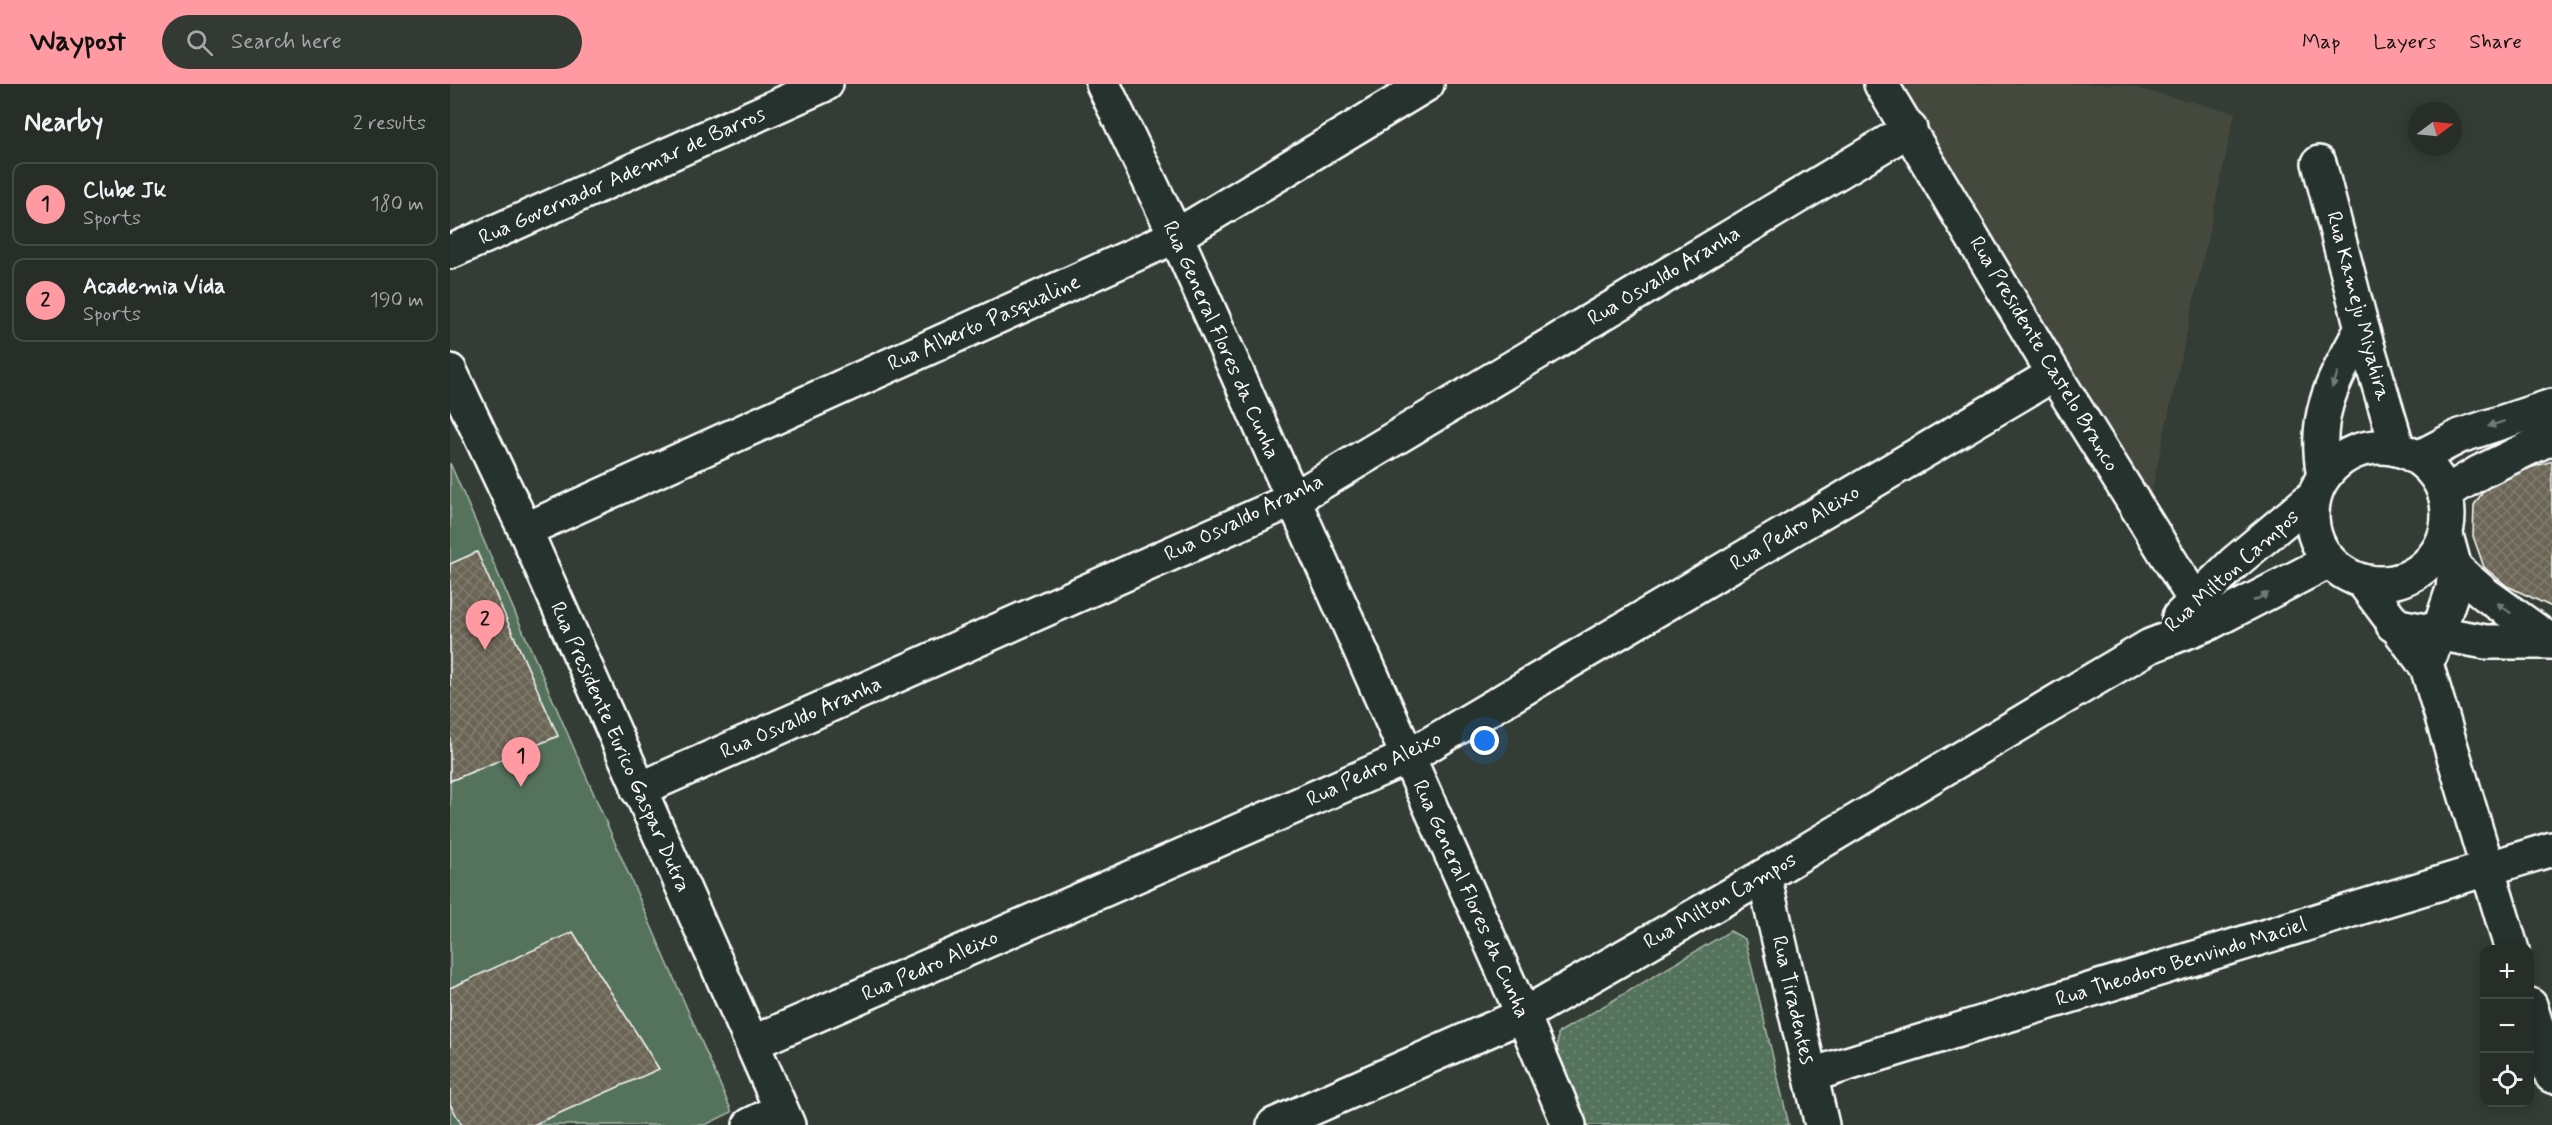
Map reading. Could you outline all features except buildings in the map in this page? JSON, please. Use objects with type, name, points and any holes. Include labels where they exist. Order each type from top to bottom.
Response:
[{"type":"street","name":"Rua Governador Ademar de Barros","points":[[450,252],[826,84]]},
{"type":"street","name":"Rua General Flores da Cunha","points":[[1103,84],[1176,236],[1523,1015],[1569,1125]]},
{"type":"street","name":"Rua Alberto Pasqualine","points":[[525,530],[1176,236],[1427,84]]},
{"type":"street","name":"Rua Presidente Castelo Branco","points":[[1881,84],[1910,129],[2054,374],[2201,612]]},
{"type":"street","name":"Rua Osvaldo Aranha","points":[[638,790],[1293,500],[1910,129]]},
{"type":"street","name":"Rua Kameju Miyahira","points":[[2319,163],[2362,328],[2408,454]]},
{"type":"street","points":[[2319,486],[2338,460],[2356,451],[2377,446],[2408,454],[2435,474],[2445,493],[2449,514],[2446,535],[2437,555],[2423,569],[2405,580],[2385,584],[2364,583],[2345,575],[2329,561],[2317,542],[2312,519],[2319,486],[2319,447],[2323,413],[2337,375],[2362,328]]},
{"type":"street","name":"Rua Presidente Eurico Gaspar Dutra","points":[[450,370],[525,530],[784,1118]]},
{"type":"street","name":"Rua Pedro Aleixo","points":[[752,1043],[1408,757],[2054,374]]},
{"type":"street","points":[[2408,454],[2552,406]]},
{"type":"street","points":[[2445,493],[2480,472],[2552,437]]},
{"type":"street","name":"Rua Milton Campos","points":[[2201,612],[2234,563],[2319,486]]},
{"type":"street","points":[[2427,667],[2453,589],[2455,568],[2446,535]]},
{"type":"street","name":"Rua Milton Campos","points":[[1274,1125],[1523,1015],[1764,876],[2150,646],[2201,612],[2329,561]]},
{"type":"street","points":[[2393,625],[2486,642],[2552,642],[2485,594],[2455,568]]},
{"type":"street","points":[[2364,583],[2393,625],[2427,667],[2510,945]]},
{"type":"street","name":"Rua Theodoro Benvindo Maciel","points":[[1811,1075],[2552,849]]},
{"type":"street","name":"Rua Tiradentes","points":[[1764,876],[1822,1125]]},
{"type":"street","points":[[2534,1020],[2552,1076]]},
{"type":"street","points":[[750,1125],[784,1118]]},
{"type":"shaded area","points":[[1901,84],[2120,84],[2235,113],[2149,503]]},
{"type":"green space","points":[[450,463],[732,1112],[705,1125],[450,1125]]},
{"type":"green space","points":[[1730,931],[1745,939],[1789,1125],[1586,1125],[1557,1057],[1558,1033]]},
{"type":"place","name":"Academia Vida","points":[[485,650]]},
{"type":"place","name":"Clube Jk","points":[[521,787]]}]
